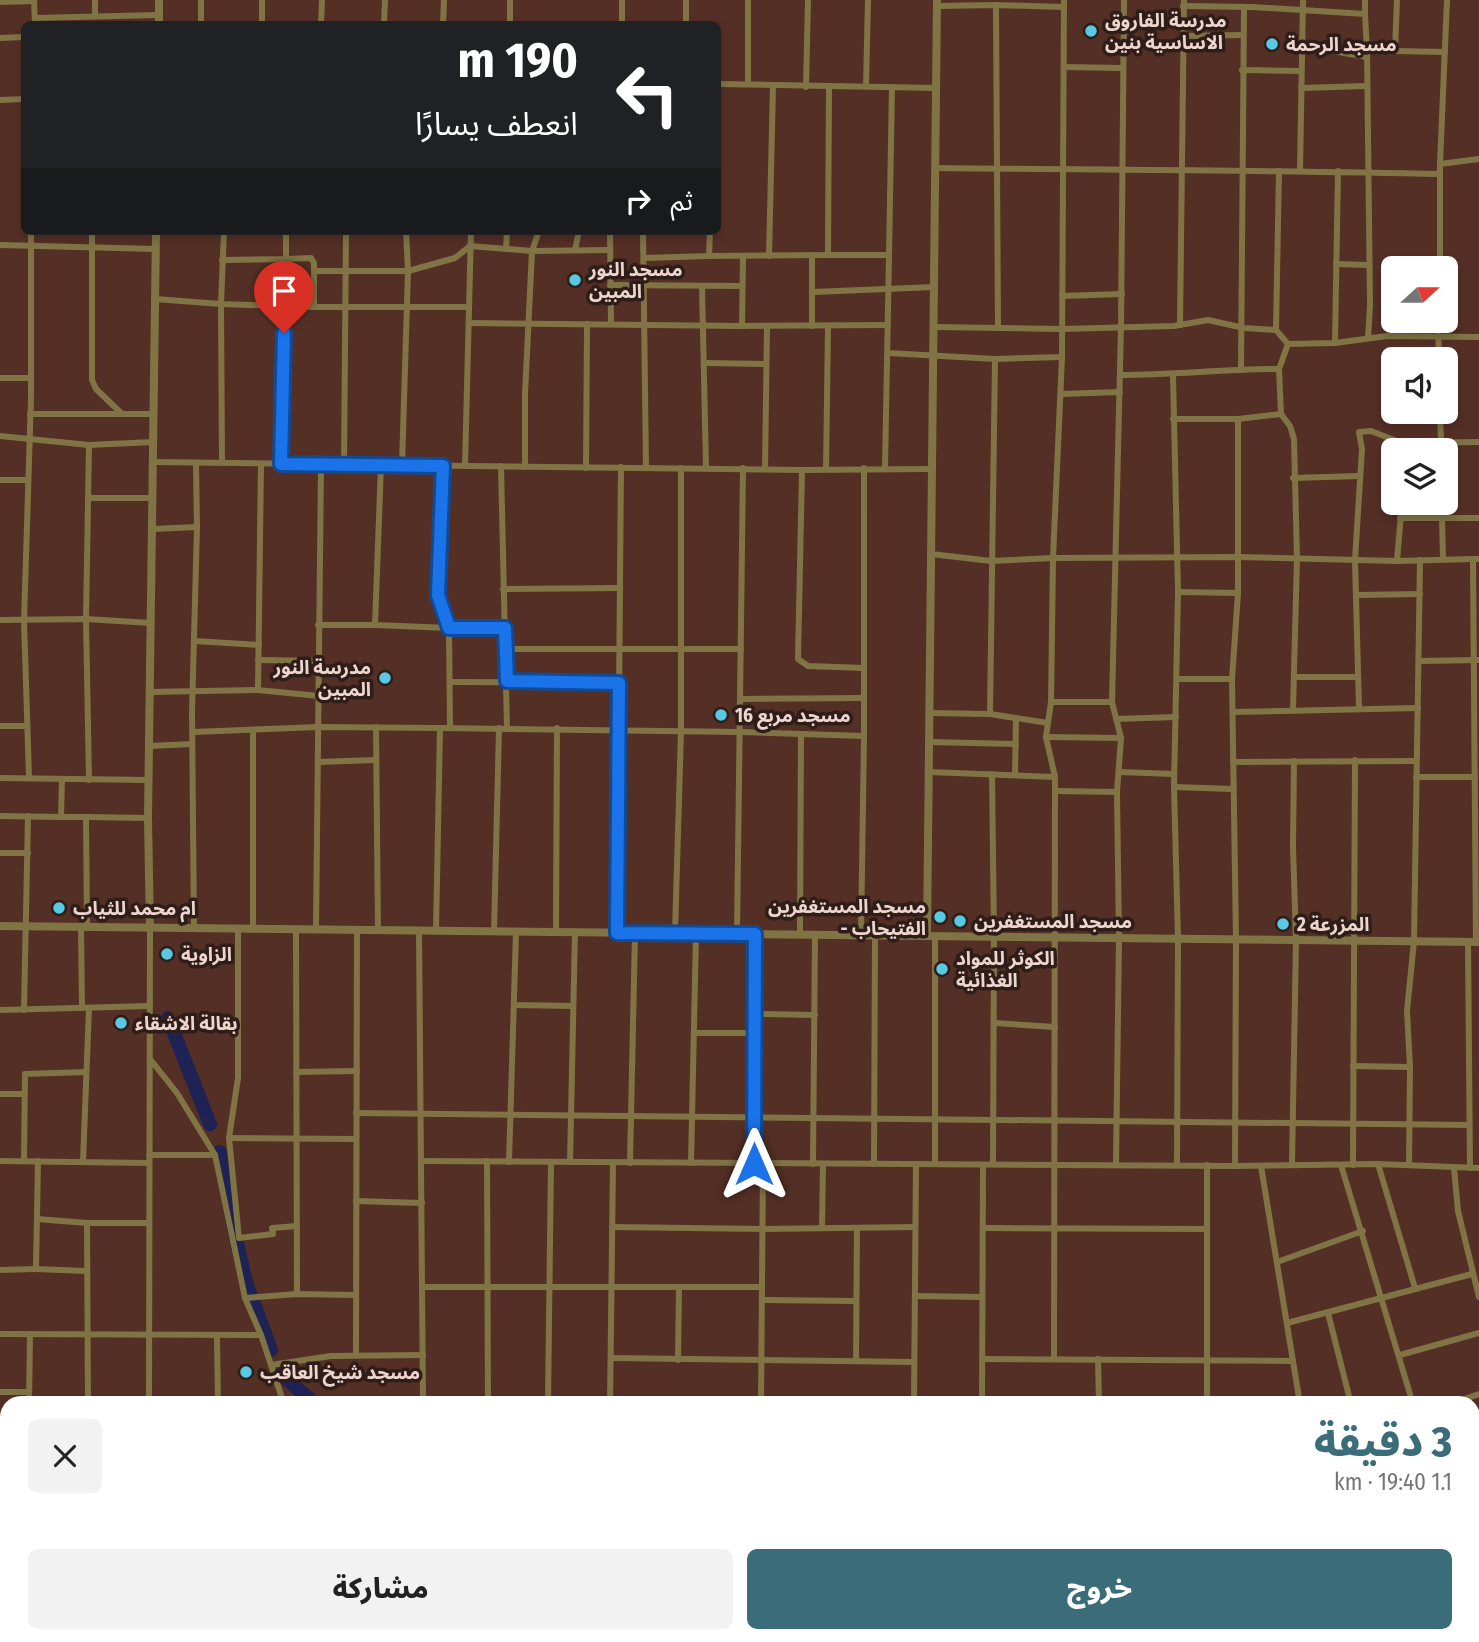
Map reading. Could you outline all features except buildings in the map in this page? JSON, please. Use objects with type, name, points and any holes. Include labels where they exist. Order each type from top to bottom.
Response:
[{"type":"street","points":[[0,2],[34,0],[35,21],[95,15],[159,15]]},
{"type":"street","points":[[95,0],[95,15]]},
{"type":"street","points":[[159,0],[159,21]]},
{"type":"street","points":[[201,0],[201,21]]},
{"type":"street","points":[[262,0],[262,21]]},
{"type":"street","points":[[321,21],[322,0]]},
{"type":"street","points":[[384,21],[385,0]]},
{"type":"street","points":[[443,0],[443,21]]},
{"type":"street","points":[[510,0],[510,21]]},
{"type":"street","points":[[622,0],[622,21]]},
{"type":"street","points":[[686,0],[686,21]]},
{"type":"street","points":[[748,0],[748,85]]},
{"type":"street","points":[[806,87],[808,0]]},
{"type":"street","points":[[866,86],[868,0]]},
{"type":"street","points":[[1116,1165],[1119,938],[1117,792],[1121,738],[1112,702],[1122,294],[1124,0]]},
{"type":"street","points":[[1300,170],[1303,0]]},
{"type":"street","points":[[1365,0],[1370,305],[1368,338]]},
{"type":"street","points":[[1395,51],[1397,0]]},
{"type":"street","points":[[1440,256],[1440,164],[1447,0]]},
{"type":"street","points":[[935,1164],[929,713],[937,3],[1064,3],[1062,357],[1053,558],[1051,702],[1046,737],[1055,777],[1054,1359]]},
{"type":"street","points":[[1180,325],[1184,3],[1365,14]]},
{"type":"street","points":[[996,5],[998,326]]},
{"type":"street","points":[[1241,369],[1239,327],[1244,7]]},
{"type":"street","points":[[1183,36],[1242,35]]},
{"type":"street","points":[[0,38],[21,37]]},
{"type":"street","points":[[1301,49],[1367,54],[1395,51],[1445,52]]},
{"type":"street","points":[[1064,67],[1123,68]]},
{"type":"street","points":[[1242,70],[1301,71]]},
{"type":"street","points":[[721,84],[937,88]]},
{"type":"street","points":[[769,256],[773,86]]},
{"type":"street","points":[[1301,88],[1366,86]]},
{"type":"street","points":[[885,468],[892,87]]},
{"type":"street","points":[[828,88],[828,255]]},
{"type":"street","points":[[0,100],[21,99]]},
{"type":"street","points":[[1440,164],[1479,159]]},
{"type":"street","points":[[935,168],[1181,172],[1300,170],[1440,174]]},
{"type":"street","points":[[1279,171],[1276,330],[1288,344]]},
{"type":"street","points":[[1335,343],[1338,171]]},
{"type":"street","points":[[29,777],[24,621],[30,439],[32,235]]},
{"type":"street","points":[[92,235],[92,380],[96,389],[121,413]]},
{"type":"street","points":[[149,1396],[148,780],[156,235]]},
{"type":"street","points":[[222,463],[221,304],[224,235]]},
{"type":"street","points":[[286,235],[286,259]]},
{"type":"street","points":[[344,465],[346,235]]},
{"type":"street","points":[[402,465],[408,307],[406,235]]},
{"type":"street","points":[[465,466],[471,235]]},
{"type":"street","points":[[506,249],[507,235]]},
{"type":"street","points":[[525,467],[525,394],[532,251],[538,235]]},
{"type":"street","points":[[575,250],[578,235]]},
{"type":"street","points":[[610,235],[611,324]]},
{"type":"street","points":[[643,235],[646,468]]},
{"type":"street","points":[[709,256],[710,235]]},
{"type":"street","points":[[0,246],[156,250]]},
{"type":"street","points":[[314,271],[408,271],[455,258],[470,246],[532,251],[610,250]]},
{"type":"street","points":[[644,258],[889,255]]},
{"type":"street","points":[[742,326],[743,256]]},
{"type":"street","points":[[812,326],[813,256]]},
{"type":"street","points":[[222,260],[311,258],[314,263],[314,307]]},
{"type":"street","points":[[1336,264],[1368,265]]},
{"type":"street","points":[[610,285],[742,286]]},
{"type":"street","points":[[702,286],[706,467]]},
{"type":"street","points":[[813,292],[934,287]]},
{"type":"street","points":[[1062,296],[1122,294]]},
{"type":"street","points":[[155,299],[314,307],[468,307]]},
{"type":"street","points":[[281,464],[284,306]]},
{"type":"street","points":[[934,327],[1061,329],[1180,325],[1208,320],[1239,327],[1276,330]]},
{"type":"street","points":[[469,323],[888,325]]},
{"type":"street","points":[[586,468],[587,324]]},
{"type":"street","points":[[765,469],[767,326]]},
{"type":"street","points":[[826,469],[828,326]]},
{"type":"street","points":[[1438,333],[1438,347]]},
{"type":"street","points":[[1288,344],[1335,343],[1368,338],[1479,337]]},
{"type":"street","points":[[1288,344],[1279,369],[1281,414],[1292,432],[1297,558],[1293,710]]},
{"type":"street","points":[[888,353],[995,359],[1062,357]]},
{"type":"street","points":[[990,714],[995,359]]},
{"type":"street","points":[[705,363],[766,364]]},
{"type":"street","points":[[1120,375],[1279,369]]},
{"type":"street","points":[[1173,375],[1172,419],[1178,558],[1174,774],[1178,938],[1177,1165]]},
{"type":"street","points":[[0,378],[31,378]]},
{"type":"street","points":[[1060,394],[1120,392]]},
{"type":"street","points":[[30,414],[153,414]]},
{"type":"street","points":[[1172,419],[1238,419],[1281,414]]},
{"type":"street","points":[[1235,1166],[1236,939],[1232,678],[1239,557],[1238,419]]},
{"type":"street","points":[[1359,708],[1355,560],[1362,449],[1359,432],[1371,431],[1385,438]]},
{"type":"street","points":[[0,436],[89,445],[153,442]]},
{"type":"street","points":[[1458,442],[1479,442]]},
{"type":"street","points":[[89,445],[86,619],[89,780]]},
{"type":"street","points":[[153,462],[802,470],[932,469]]},
{"type":"street","points":[[194,929],[192,744],[196,463]]},
{"type":"street","points":[[258,690],[261,464]]},
{"type":"street","points":[[316,930],[321,465]]},
{"type":"street","points":[[375,625],[381,465]]},
{"type":"street","points":[[443,466],[438,595],[449,628],[450,728]]},
{"type":"street","points":[[494,932],[507,681],[501,466]]},
{"type":"street","points":[[617,933],[621,467]]},
{"type":"street","points":[[675,933],[681,731],[681,468]]},
{"type":"street","points":[[737,934],[743,468]]},
{"type":"street","points":[[861,935],[864,468]]},
{"type":"street","points":[[802,470],[798,659],[808,666],[864,668]]},
{"type":"street","points":[[1293,478],[1359,477]]},
{"type":"street","points":[[0,480],[28,480]]},
{"type":"street","points":[[89,498],[152,498]]},
{"type":"street","points":[[1397,561],[1400,515]]},
{"type":"street","points":[[1442,518],[1443,559]]},
{"type":"street","points":[[1400,519],[1479,518]]},
{"type":"street","points":[[152,529],[197,527]]},
{"type":"street","points":[[931,554],[991,561],[1239,557],[1397,561],[1476,559],[1477,787],[1470,1168]]},
{"type":"street","points":[[1409,1165],[1410,1067],[1407,1011],[1413,941],[1420,560]]},
{"type":"street","points":[[503,589],[620,588]]},
{"type":"street","points":[[1178,592],[1238,593]]},
{"type":"street","points":[[1357,595],[1420,594]]},
{"type":"street","points":[[0,620],[86,619],[151,623]]},
{"type":"street","points":[[318,625],[505,628]]},
{"type":"street","points":[[194,641],[259,645]]},
{"type":"street","points":[[506,649],[741,649]]},
{"type":"street","points":[[258,660],[318,661]]},
{"type":"street","points":[[1419,661],[1476,660]]},
{"type":"street","points":[[1295,677],[1358,677]]},
{"type":"street","points":[[1177,679],[1232,678]]},
{"type":"street","points":[[450,682],[619,683]]},
{"type":"street","points":[[150,692],[258,690],[319,696]]},
{"type":"street","points":[[741,699],[864,698]]},
{"type":"street","points":[[1051,702],[1112,702]]},
{"type":"street","points":[[1233,712],[1418,708]]},
{"type":"street","points":[[929,713],[990,714],[1048,723]]},
{"type":"street","points":[[1116,719],[1176,717]]},
{"type":"street","points":[[1015,775],[1016,719]]},
{"type":"street","points":[[0,726],[27,726]]},
{"type":"street","points":[[193,732],[318,727],[557,728],[864,736]]},
{"type":"street","points":[[376,727],[378,931]]},
{"type":"street","points":[[436,931],[440,728]]},
{"type":"street","points":[[556,932],[557,728]]},
{"type":"street","points":[[253,730],[253,930]]},
{"type":"street","points":[[800,934],[801,734]]},
{"type":"street","points":[[1046,737],[1121,738]]},
{"type":"street","points":[[929,742],[1016,744]]},
{"type":"street","points":[[149,746],[192,744]]},
{"type":"street","points":[[318,762],[375,760]]},
{"type":"street","points":[[1353,1165],[1355,760]]},
{"type":"street","points":[[1293,1165],[1296,940],[1294,761]]},
{"type":"street","points":[[1233,762],[1416,761]]},
{"type":"street","points":[[929,772],[1055,777]]},
{"type":"street","points":[[1119,772],[1174,774]]},
{"type":"street","points":[[992,774],[993,1164]]},
{"type":"street","points":[[1416,776],[1475,778]]},
{"type":"street","points":[[0,778],[148,780]]},
{"type":"street","points":[[61,817],[62,779]]},
{"type":"street","points":[[1174,787],[1232,789]]},
{"type":"street","points":[[1055,791],[1117,792]]},
{"type":"street","points":[[0,816],[148,818]]},
{"type":"street","points":[[24,1010],[29,816]]},
{"type":"street","points":[[83,1162],[86,1072],[86,817]]},
{"type":"street","points":[[0,853],[28,853]]},
{"type":"street","points":[[0,926],[1474,942]]},
{"type":"street","points":[[238,930],[237,1078],[229,1138],[239,1238],[273,1234],[272,1228],[297,1226]]},
{"type":"street","points":[[296,930],[297,1294]]},
{"type":"street","points":[[356,1356],[357,931]]},
{"type":"street","points":[[419,931],[423,1396]]},
{"type":"street","points":[[509,1162],[516,932]]},
{"type":"street","points":[[570,1163],[575,932]]},
{"type":"street","points":[[630,1163],[635,933]]},
{"type":"street","points":[[691,1163],[695,933]]},
{"type":"street","points":[[754,1164],[755,934]]},
{"type":"street","points":[[813,1164],[815,934]]},
{"type":"street","points":[[874,1164],[876,935]]},
{"type":"street","points":[[514,1005],[573,1006]]},
{"type":"street","points":[[0,1010],[150,1006]]},
{"type":"street","points":[[755,1014],[814,1015]]},
{"type":"street","points":[[994,1023],[1055,1027]]},
{"type":"street","points":[[694,1033],[755,1033]]},
{"type":"street","points":[[150,1059],[177,1093],[215,1155],[245,1298],[261,1335],[281,1396]]},
{"type":"street","points":[[1353,1066],[1410,1067]]},
{"type":"street","points":[[296,1072],[357,1071]]},
{"type":"street","points":[[24,1161],[25,1074],[86,1072]]},
{"type":"street","points":[[0,1094],[24,1094]]},
{"type":"street","points":[[356,1113],[1469,1125]]},
{"type":"street","points":[[229,1138],[356,1139]]},
{"type":"street","points":[[149,1155],[215,1155]]},
{"type":"street","points":[[0,1161],[149,1163]]},
{"type":"street","points":[[36,1269],[38,1161]]},
{"type":"street","points":[[422,1161],[1207,1166],[1378,1164],[1479,1168]]},
{"type":"street","points":[[487,1161],[488,1396]]},
{"type":"street","points":[[548,1396],[551,1162]]},
{"type":"street","points":[[610,1396],[613,1163]]},
{"type":"street","points":[[761,1396],[763,1164]]},
{"type":"street","points":[[822,1228],[823,1164]]},
{"type":"street","points":[[914,1396],[916,1164]]},
{"type":"street","points":[[982,1396],[983,1164]]},
{"type":"street","points":[[1378,1164],[1415,1288]]},
{"type":"street","points":[[1341,1165],[1411,1396]]},
{"type":"street","points":[[1207,1166],[1207,1396]]},
{"type":"street","points":[[1261,1166],[1299,1396]]},
{"type":"street","points":[[1454,1168],[1458,1211],[1479,1297]]},
{"type":"street","points":[[356,1202],[422,1203]]},
{"type":"street","points":[[37,1219],[87,1223],[149,1223]]},
{"type":"street","points":[[87,1223],[88,1396]]},
{"type":"street","points":[[612,1227],[915,1227]]},
{"type":"street","points":[[856,1228],[856,1361]]},
{"type":"street","points":[[983,1228],[1206,1228]]},
{"type":"street","points":[[1277,1262],[1363,1231]]},
{"type":"street","points":[[0,1270],[86,1271]]},
{"type":"street","points":[[1287,1323],[1472,1274]]},
{"type":"street","points":[[422,1287],[762,1287]]},
{"type":"street","points":[[678,1360],[679,1287]]},
{"type":"street","points":[[245,1298],[297,1294],[356,1295]]},
{"type":"street","points":[[915,1296],[982,1297]]},
{"type":"street","points":[[763,1300],[856,1301]]},
{"type":"street","points":[[1328,1312],[1348,1396]]},
{"type":"street","points":[[1400,1355],[1479,1333]]},
{"type":"street","points":[[0,1334],[261,1335]]},
{"type":"street","points":[[29,1396],[30,1334]]},
{"type":"street","points":[[216,1335],[218,1396]]},
{"type":"street","points":[[271,1365],[331,1356],[423,1355]]},
{"type":"street","points":[[611,1358],[914,1362]]},
{"type":"street","points":[[982,1359],[1293,1360]]},
{"type":"street","points":[[1098,1359],[1099,1396]]},
{"type":"street","points":[[0,1392],[29,1392]]},
{"type":"waterway","points":[[168,1018],[210,1124]]},
{"type":"waterway","points":[[220,1152],[246,1282],[271,1350]]},
{"type":"waterway","points":[[281,1374],[306,1396]]},
{"type":"place","name":"مدرسة الفاروق الاساسية بنين","points":[[1091,31]]},
{"type":"place","name":"مسجد الرحمة","points":[[1272,44]]},
{"type":"place","name":"مسجد النور المبين","points":[[575,280]]},
{"type":"place","name":"مدرسة النور المبين","points":[[385,678]]},
{"type":"place","name":"مسجد مربع 16","points":[[721,715]]},
{"type":"place","name":"ام محمد للثياب","points":[[59,908]]},
{"type":"place","name":"مسجد المستغفرين - الفتيحاب","points":[[940,917]]},
{"type":"place","name":"مسجد المستغفرين","points":[[960,921]]},
{"type":"place","name":"المزرعة 2","points":[[1283,924]]},
{"type":"place","name":"الزاوية","points":[[167,954]]},
{"type":"place","name":"الكوثر للمواد الغذائية","points":[[942,969]]},
{"type":"place","name":"بقالة الاشقاء","points":[[121,1023]]},
{"type":"place","name":"مسجد شيخ العاقب","points":[[246,1372]]},
{"type":"route","points":[[284,333],[281,464],[443,466],[438,595],[449,628],[505,628],[507,681],[619,683],[617,933],[755,934],[754,1164]]}]
